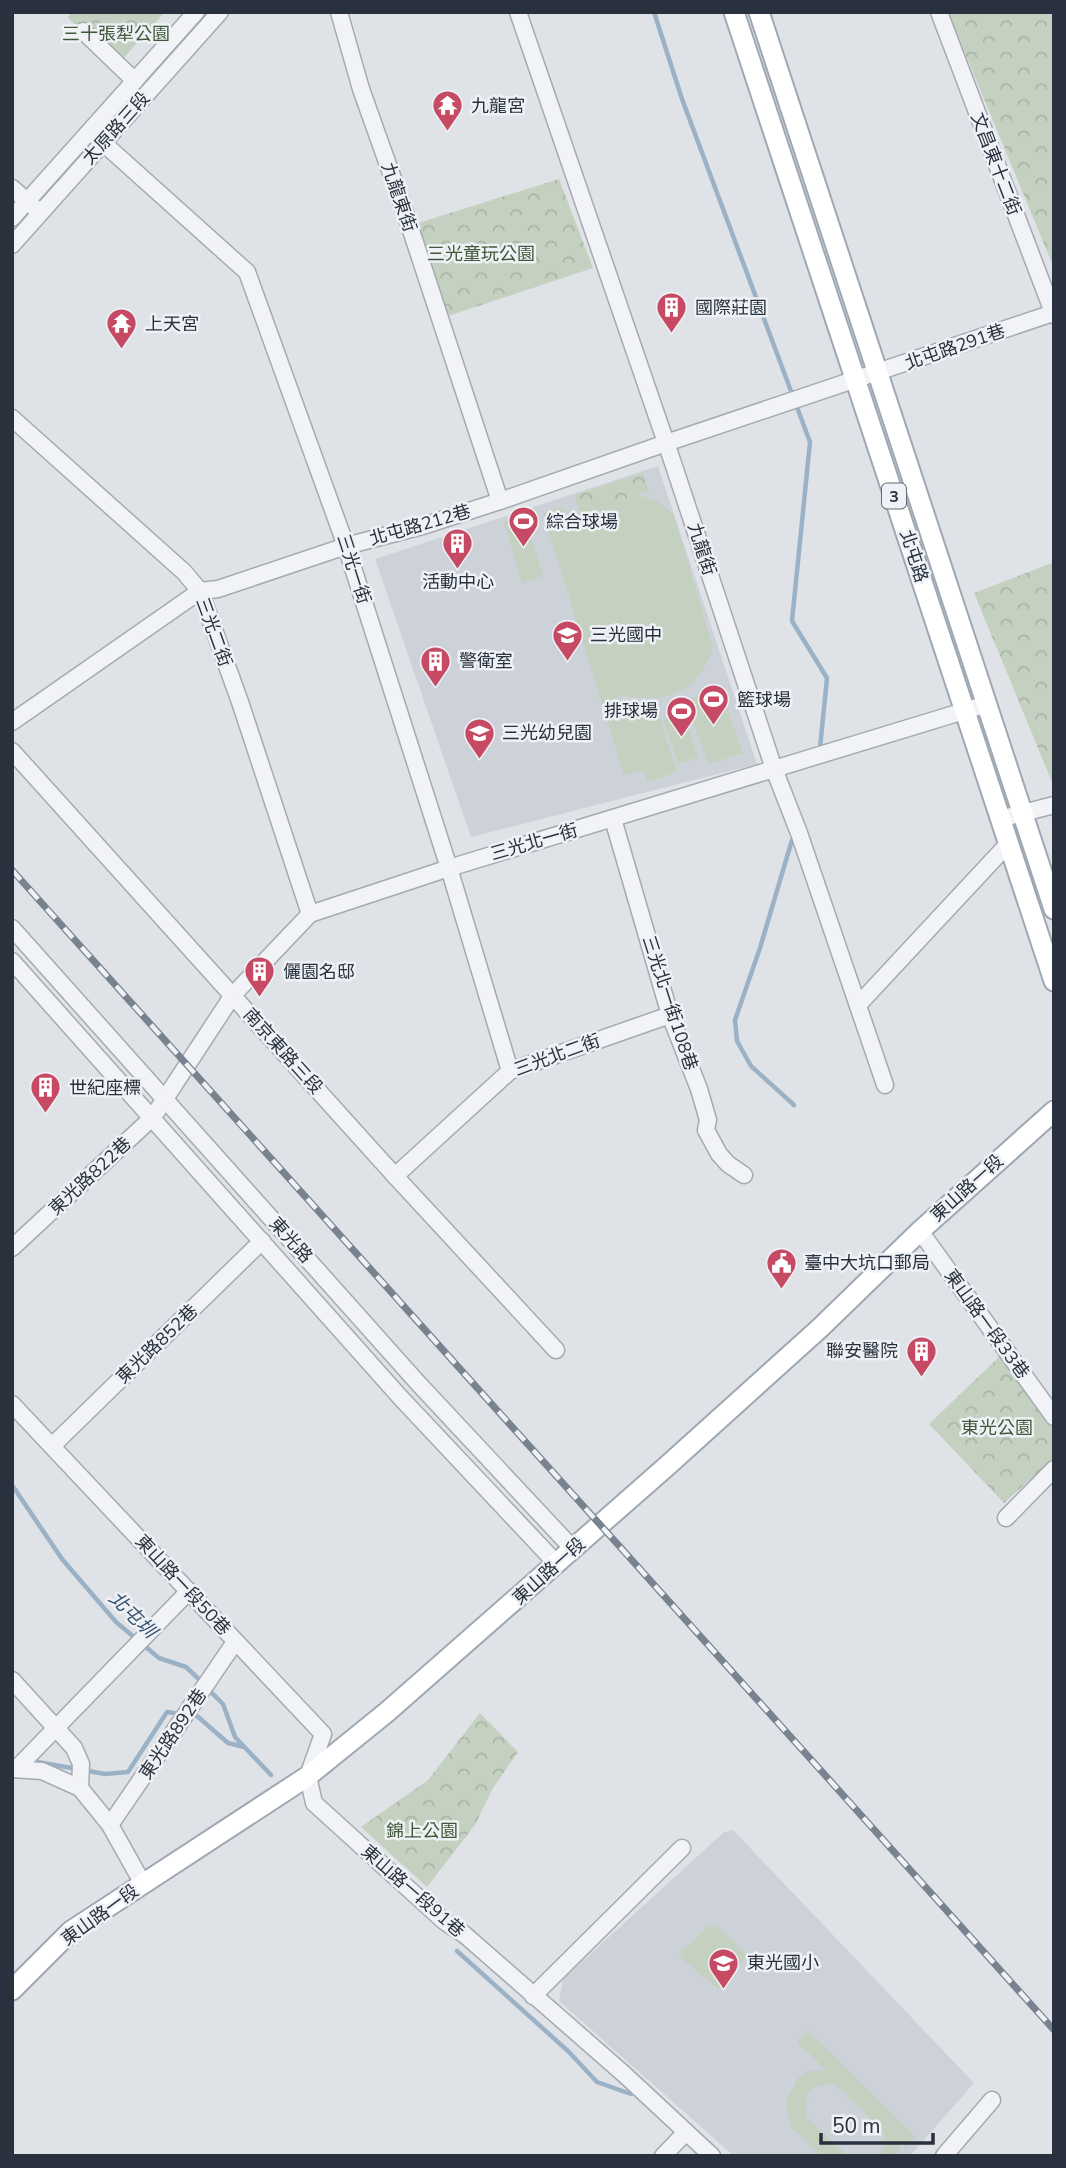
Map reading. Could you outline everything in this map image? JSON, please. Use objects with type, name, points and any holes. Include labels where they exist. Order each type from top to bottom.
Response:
[{"type":"main road","name":"北屯路","points":[[734,12],[1054,981]]},
{"type":"main road","name":"北屯路","points":[[759,12],[1054,909]]},
{"type":"main road","name":"東山路一段","points":[[12,1990],[71,1931],[308,1776],[387,1712],[820,1328],[920,1231],[1054,1111]]},
{"type":"street","name":"太原路三段","points":[[97,137],[135,81],[196,12]]},
{"type":"street","name":"九龍東街","points":[[339,12],[361,89],[500,501]]},
{"type":"street","name":"九龍街","points":[[518,12],[666,443],[774,769],[799,833],[885,1085]]},
{"type":"street","name":"文昌東十二街","points":[[939,12],[1053,314]]},
{"type":"street","name":"太原路三段","points":[[12,245],[34,208],[97,137],[215,14]]},
{"type":"street","points":[[83,31],[135,81]]},
{"type":"street","name":"三光一街","points":[[97,137],[247,272],[346,546],[449,867],[510,1071]]},
{"type":"street","points":[[12,188],[34,208]]},
{"type":"street","name":"太原路三段","points":[[12,218],[34,208]]},
{"type":"street","name":"北屯路291巷","points":[[856,380],[1053,314]]},
{"type":"street","name":"北屯路212巷","points":[[12,722],[200,591],[218,589],[346,546],[426,525],[856,380]]},
{"type":"street","name":"三光二街","points":[[12,418],[184,572],[200,591],[310,914]]},
{"type":"street","name":"三光北一街","points":[[165,1101],[233,995],[310,914],[449,867],[987,704]]},
{"type":"street","name":"南京東路三段","points":[[12,751],[556,1350]]},
{"type":"street","points":[[1000,819],[1054,805]]},
{"type":"street","name":"三光北一街108巷","points":[[613,819],[670,1014],[699,1089],[708,1120],[706,1130],[719,1154],[744,1175]]},
{"type":"street","points":[[858,1005],[1008,844]]},
{"type":"street","name":"東光路","points":[[12,928],[417,1382],[573,1549]]},
{"type":"street","name":"東光路","points":[[12,961],[440,1440],[557,1564]]},
{"type":"street","name":"三光北二街","points":[[395,1175],[510,1071],[670,1014]]},
{"type":"street","name":"東光路822巷","points":[[12,1248],[153,1117],[165,1101]]},
{"type":"street","name":"東山路一段33巷","points":[[920,1231],[1054,1416]]},
{"type":"street","name":"東光路852巷","points":[[52,1446],[262,1241]]},
{"type":"street","name":"東山路一段50巷","points":[[12,1404],[323,1734],[308,1776]]},
{"type":"street","points":[[1006,1518],[1054,1469]]},
{"type":"street","points":[[14,1769],[189,1591]]},
{"type":"street","name":"東光路892巷","points":[[110,1825],[235,1642]]},
{"type":"street","points":[[12,1680],[74,1748],[81,1763],[80,1788]]},
{"type":"street","points":[[14,1769],[42,1772],[80,1788],[110,1825],[143,1884]]},
{"type":"street","name":"東山路一段91巷","points":[[308,1776],[314,1803],[402,1884],[625,2075],[712,2156]]},
{"type":"street","points":[[533,1996],[682,1848]]},
{"type":"street","points":[[944,2156],[992,2100]]},
{"type":"street","points":[[663,2156],[685,2132]]},
{"type":"shaded area","name":"三光國中","points":[[658,466],[757,764],[471,837],[375,559]]},
{"type":"shaded area","name":"東光國小","points":[[733,1830],[974,2083],[910,2156],[734,2156],[559,2001],[563,1979],[724,1832]]},
{"type":"green space","name":"三十張犁公園","points":[[71,12],[165,12],[117,65],[68,18]]},
{"type":"green space","points":[[948,12],[1054,12],[1054,268]]},
{"type":"green space","name":"三光童玩公園","points":[[559,179],[593,268],[448,316],[415,224]]},
{"type":"green space","points":[[643,473],[649,491],[580,513],[574,495]]},
{"type":"green space","points":[[636,494],[657,501],[674,515],[713,648],[698,677],[677,693],[650,698],[619,695],[627,718],[657,709],[677,772],[647,782],[643,770],[624,775],[543,513],[562,507],[570,522],[584,507]]},
{"type":"green space","name":"綜合球場","points":[[524,515],[543,576],[522,583],[504,522]]},
{"type":"green space","points":[[1054,562],[1054,781],[1052,782],[974,593]]},
{"type":"green space","name":"籃球場","points":[[720,688],[743,753],[708,764],[685,700]]},
{"type":"green space","name":"排球場","points":[[683,712],[698,757],[678,764],[663,719]]},
{"type":"green space","name":"東光公園","points":[[1000,1356],[1054,1425],[1054,1458],[1004,1503],[929,1424]]},
{"type":"green space","name":"錦上公園","points":[[480,1713],[518,1752],[493,1788],[475,1825],[427,1887],[361,1827],[428,1780]]},
{"type":"green space","points":[[709,1925],[712,1929],[717,1925],[747,1955],[718,1989],[678,1955]]},
{"type":"green space","points":[[808,2031],[915,2136],[906,2148],[901,2143],[897,2156],[878,2156],[885,2146],[884,2132],[835,2084],[820,2085],[809,2092],[806,2117],[848,2156],[821,2156],[790,2126],[786,2101],[798,2078],[809,2071],[826,2070],[797,2042]]},
{"type":"waterway","points":[[654,12],[682,99],[810,442],[792,621],[827,678],[820,748]]},
{"type":"waterway","points":[[792,840],[735,1020],[737,1041],[751,1066],[794,1105]]},
{"type":"waterway","name":"北屯圳","points":[[12,1485],[62,1559],[116,1622],[159,1658],[186,1667],[203,1683]]},
{"type":"waterway","name":"北屯圳","points":[[209,1690],[223,1704],[235,1737],[271,1775]]},
{"type":"waterway","name":"北屯圳","points":[[32,1761],[105,1774],[128,1772],[167,1712],[181,1714]]},
{"type":"waterway","name":"北屯圳","points":[[190,1715],[197,1716],[228,1743],[244,1747]]},
{"type":"waterway","points":[[457,1951],[569,2052],[597,2082],[631,2094]]},
{"type":"railway","points":[[12,870],[1054,2030]]},
{"type":"place","name":"九龍宮","points":[[448,133]]},
{"type":"place","name":"國際莊園","points":[[672,335]]},
{"type":"place","name":"上天宮","points":[[122,351]]},
{"type":"place","name":"綜合球場","points":[[523,549]]},
{"type":"place","name":"活動中心","points":[[458,571]]},
{"type":"place","name":"三光國中","points":[[567,662]]},
{"type":"place","name":"警衛室","points":[[436,688]]},
{"type":"place","name":"籃球場","points":[[714,727]]},
{"type":"place","name":"排球場","points":[[681,738]]},
{"type":"place","name":"三光幼兒園","points":[[479,760]]},
{"type":"place","name":"儷園名邸","points":[[260,999]]},
{"type":"place","name":"世紀座標","points":[[46,1115]]},
{"type":"place","name":"臺中大坑口郵局","points":[[781,1290]]},
{"type":"place","name":"聯安醫院","points":[[921,1378]]},
{"type":"place","name":"東光國小","points":[[724,1990]]}]
